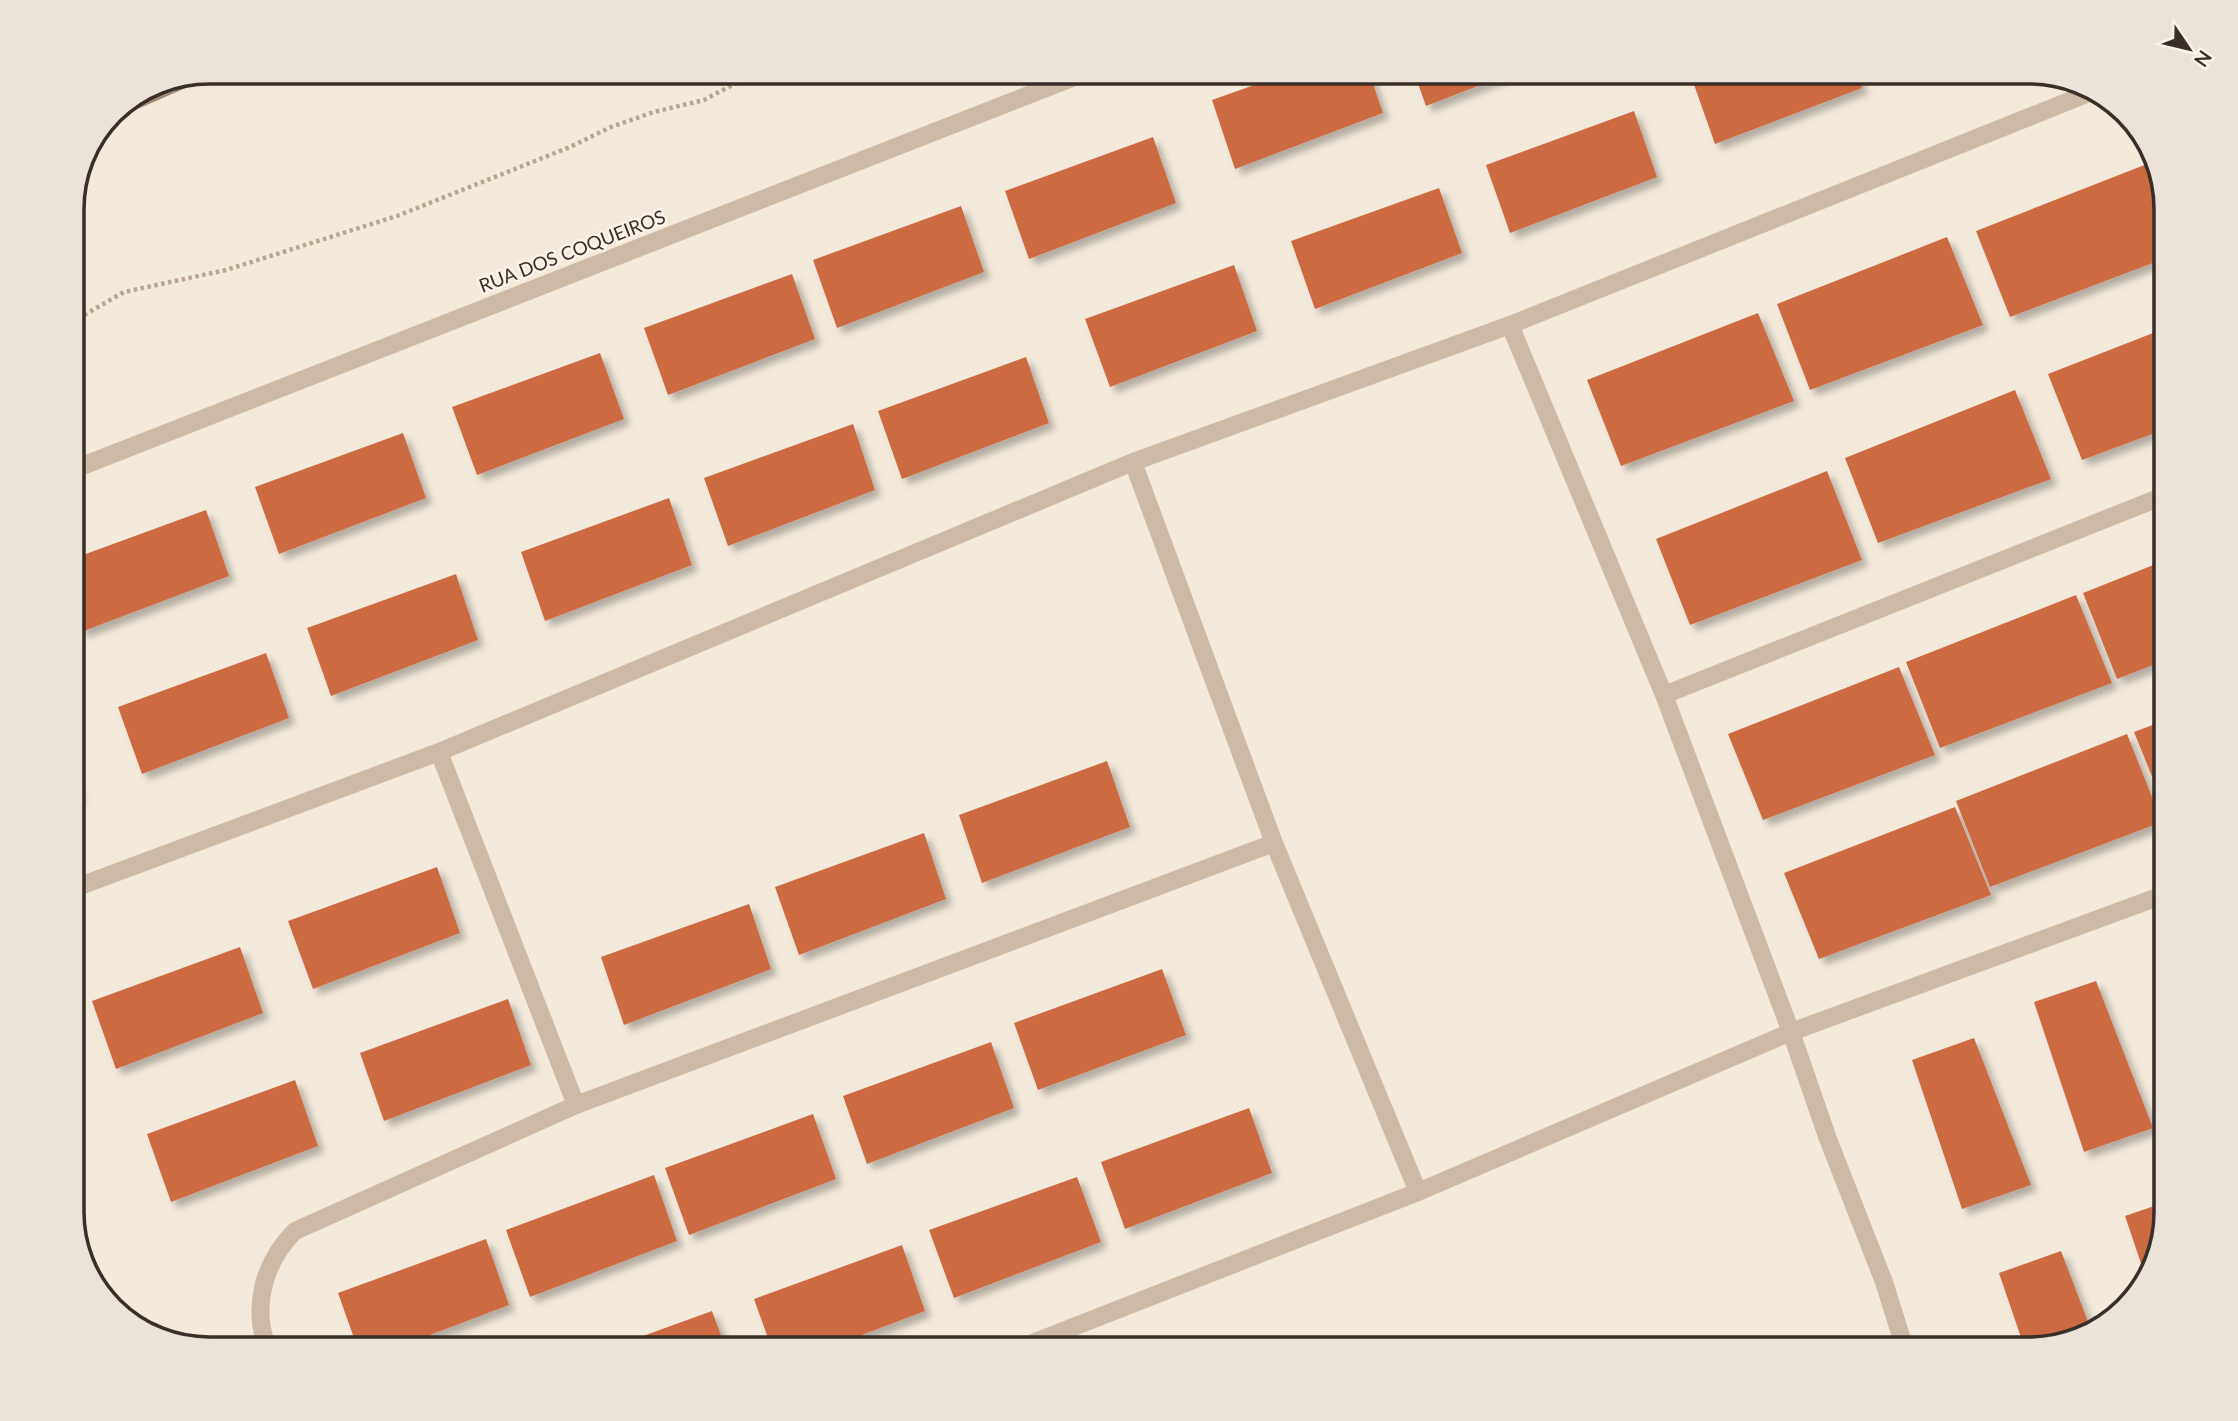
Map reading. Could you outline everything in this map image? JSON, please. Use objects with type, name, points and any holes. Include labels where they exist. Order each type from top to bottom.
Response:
[{"type":"street","name":"RUA DOS COQUEIROS","points":[[84,465],[1056,84]]},
{"type":"street","points":[[84,885],[439,752],[1133,461],[1510,325],[2082,97]]},
{"type":"street","points":[[1510,325],[1664,695],[1791,1032],[1828,1139],[1884,1282],[1901,1337]]},
{"type":"street","points":[[1133,461],[1274,844],[1418,1192]]},
{"type":"street","points":[[1664,695],[2154,500]]},
{"type":"street","points":[[439,752],[576,1105]]},
{"type":"street","points":[[265,1337],[261,1317],[261,1293],[281,1245],[295,1231],[576,1105],[1274,844]]},
{"type":"street","points":[[1048,1337],[1418,1192],[1791,1032],[2154,899]]},
{"type":"path","points":[[84,315],[124,292],[226,270],[397,216],[570,147],[611,127],[654,112],[704,100],[737,84]]},
{"type":"building","points":[[1257,84],[1373,84],[1383,113],[1235,169],[1212,100]]},
{"type":"building","points":[[1418,84],[1483,84],[1426,106]]},
{"type":"building","points":[[1694,84],[1861,84],[1862,88],[1715,144]]},
{"type":"building","points":[[1634,111],[1657,177],[1510,233],[1486,165]]},
{"type":"building","points":[[1153,137],[1176,203],[1029,259],[1005,191]]},
{"type":"building","points":[[2145,165],[2152,185],[2154,263],[2010,317],[1976,231]]},
{"type":"building","points":[[1439,188],[1462,253],[1315,309],[1291,241]]},
{"type":"building","points":[[961,206],[984,272],[837,328],[813,260]]},
{"type":"building","points":[[1947,237],[1983,325],[1810,390],[1777,304]]},
{"type":"building","points":[[1234,265],[1257,331],[1110,387],[1085,319]]},
{"type":"building","points":[[792,274],[815,339],[668,395],[644,328]]},
{"type":"building","points":[[1758,313],[1794,401],[1621,466],[1587,380]]},
{"type":"building","points":[[2154,333],[2154,433],[2082,460],[2048,374]]},
{"type":"building","points":[[600,353],[624,419],[477,475],[452,407]]},
{"type":"building","points":[[1026,357],[1049,423],[902,479],[878,411]]},
{"type":"building","points":[[2015,390],[2051,479],[1878,543],[1845,458]]},
{"type":"building","points":[[853,424],[875,490],[728,546],[704,478]]},
{"type":"building","points":[[403,433],[426,498],[279,554],[255,487]]},
{"type":"building","points":[[1827,471],[1862,560],[1690,625],[1656,539]]},
{"type":"building","points":[[669,498],[692,565],[545,621],[521,552]]},
{"type":"building","points":[[206,510],[229,576],[84,631],[84,555]]},
{"type":"building","points":[[2154,565],[2154,665],[2117,679],[2083,593]]},
{"type":"building","points":[[456,574],[478,640],[331,696],[307,628]]},
{"type":"building","points":[[2076,595],[2112,683],[1940,748],[1906,662]]},
{"type":"building","points":[[266,653],[289,718],[142,774],[118,707]]},
{"type":"building","points":[[1899,667],[1935,755],[1763,820],[1728,734]]},
{"type":"building","points":[[2154,724],[2154,781],[2134,732]]},
{"type":"building","points":[[2127,734],[2154,802],[2154,825],[1990,887],[1956,801]]},
{"type":"building","points":[[1107,761],[1130,827],[982,883],[959,815]]},
{"type":"building","points":[[1955,807],[1991,895],[1819,959],[1784,873]]},
{"type":"building","points":[[924,833],[946,899],[799,955],[775,887]]},
{"type":"building","points":[[437,867],[460,933],[313,989],[288,921]]},
{"type":"building","points":[[749,904],[771,969],[624,1025],[601,957]]},
{"type":"building","points":[[240,947],[263,1013],[116,1069],[92,1001]]},
{"type":"building","points":[[1162,969],[1186,1035],[1038,1090],[1014,1023]]},
{"type":"building","points":[[2096,981],[2153,1128],[2084,1152],[2034,1002]]},
{"type":"building","points":[[508,999],[531,1065],[384,1121],[360,1053]]},
{"type":"building","points":[[1974,1038],[2031,1185],[1962,1209],[1912,1060]]},
{"type":"building","points":[[991,1042],[1014,1108],[867,1164],[843,1096]]},
{"type":"building","points":[[295,1080],[318,1146],[171,1202],[147,1134]]},
{"type":"building","points":[[1249,1108],[1272,1173],[1125,1229],[1101,1162]]},
{"type":"building","points":[[813,1114],[836,1179],[689,1235],[665,1168]]},
{"type":"building","points":[[654,1175],[677,1241],[530,1297],[506,1230]]},
{"type":"building","points":[[1077,1177],[1101,1242],[954,1298],[929,1230]]},
{"type":"building","points":[[2154,1206],[2150,1244],[2142,1265],[2125,1216]]},
{"type":"building","points":[[486,1239],[509,1305],[425,1337],[354,1337],[338,1293]]},
{"type":"building","points":[[902,1245],[925,1311],[857,1337],[768,1337],[754,1299]]},
{"type":"building","points":[[2061,1251],[2088,1322],[2061,1333],[2021,1337],[1999,1273]]},
{"type":"building","points":[[712,1311],[722,1337],[640,1337]]}]
